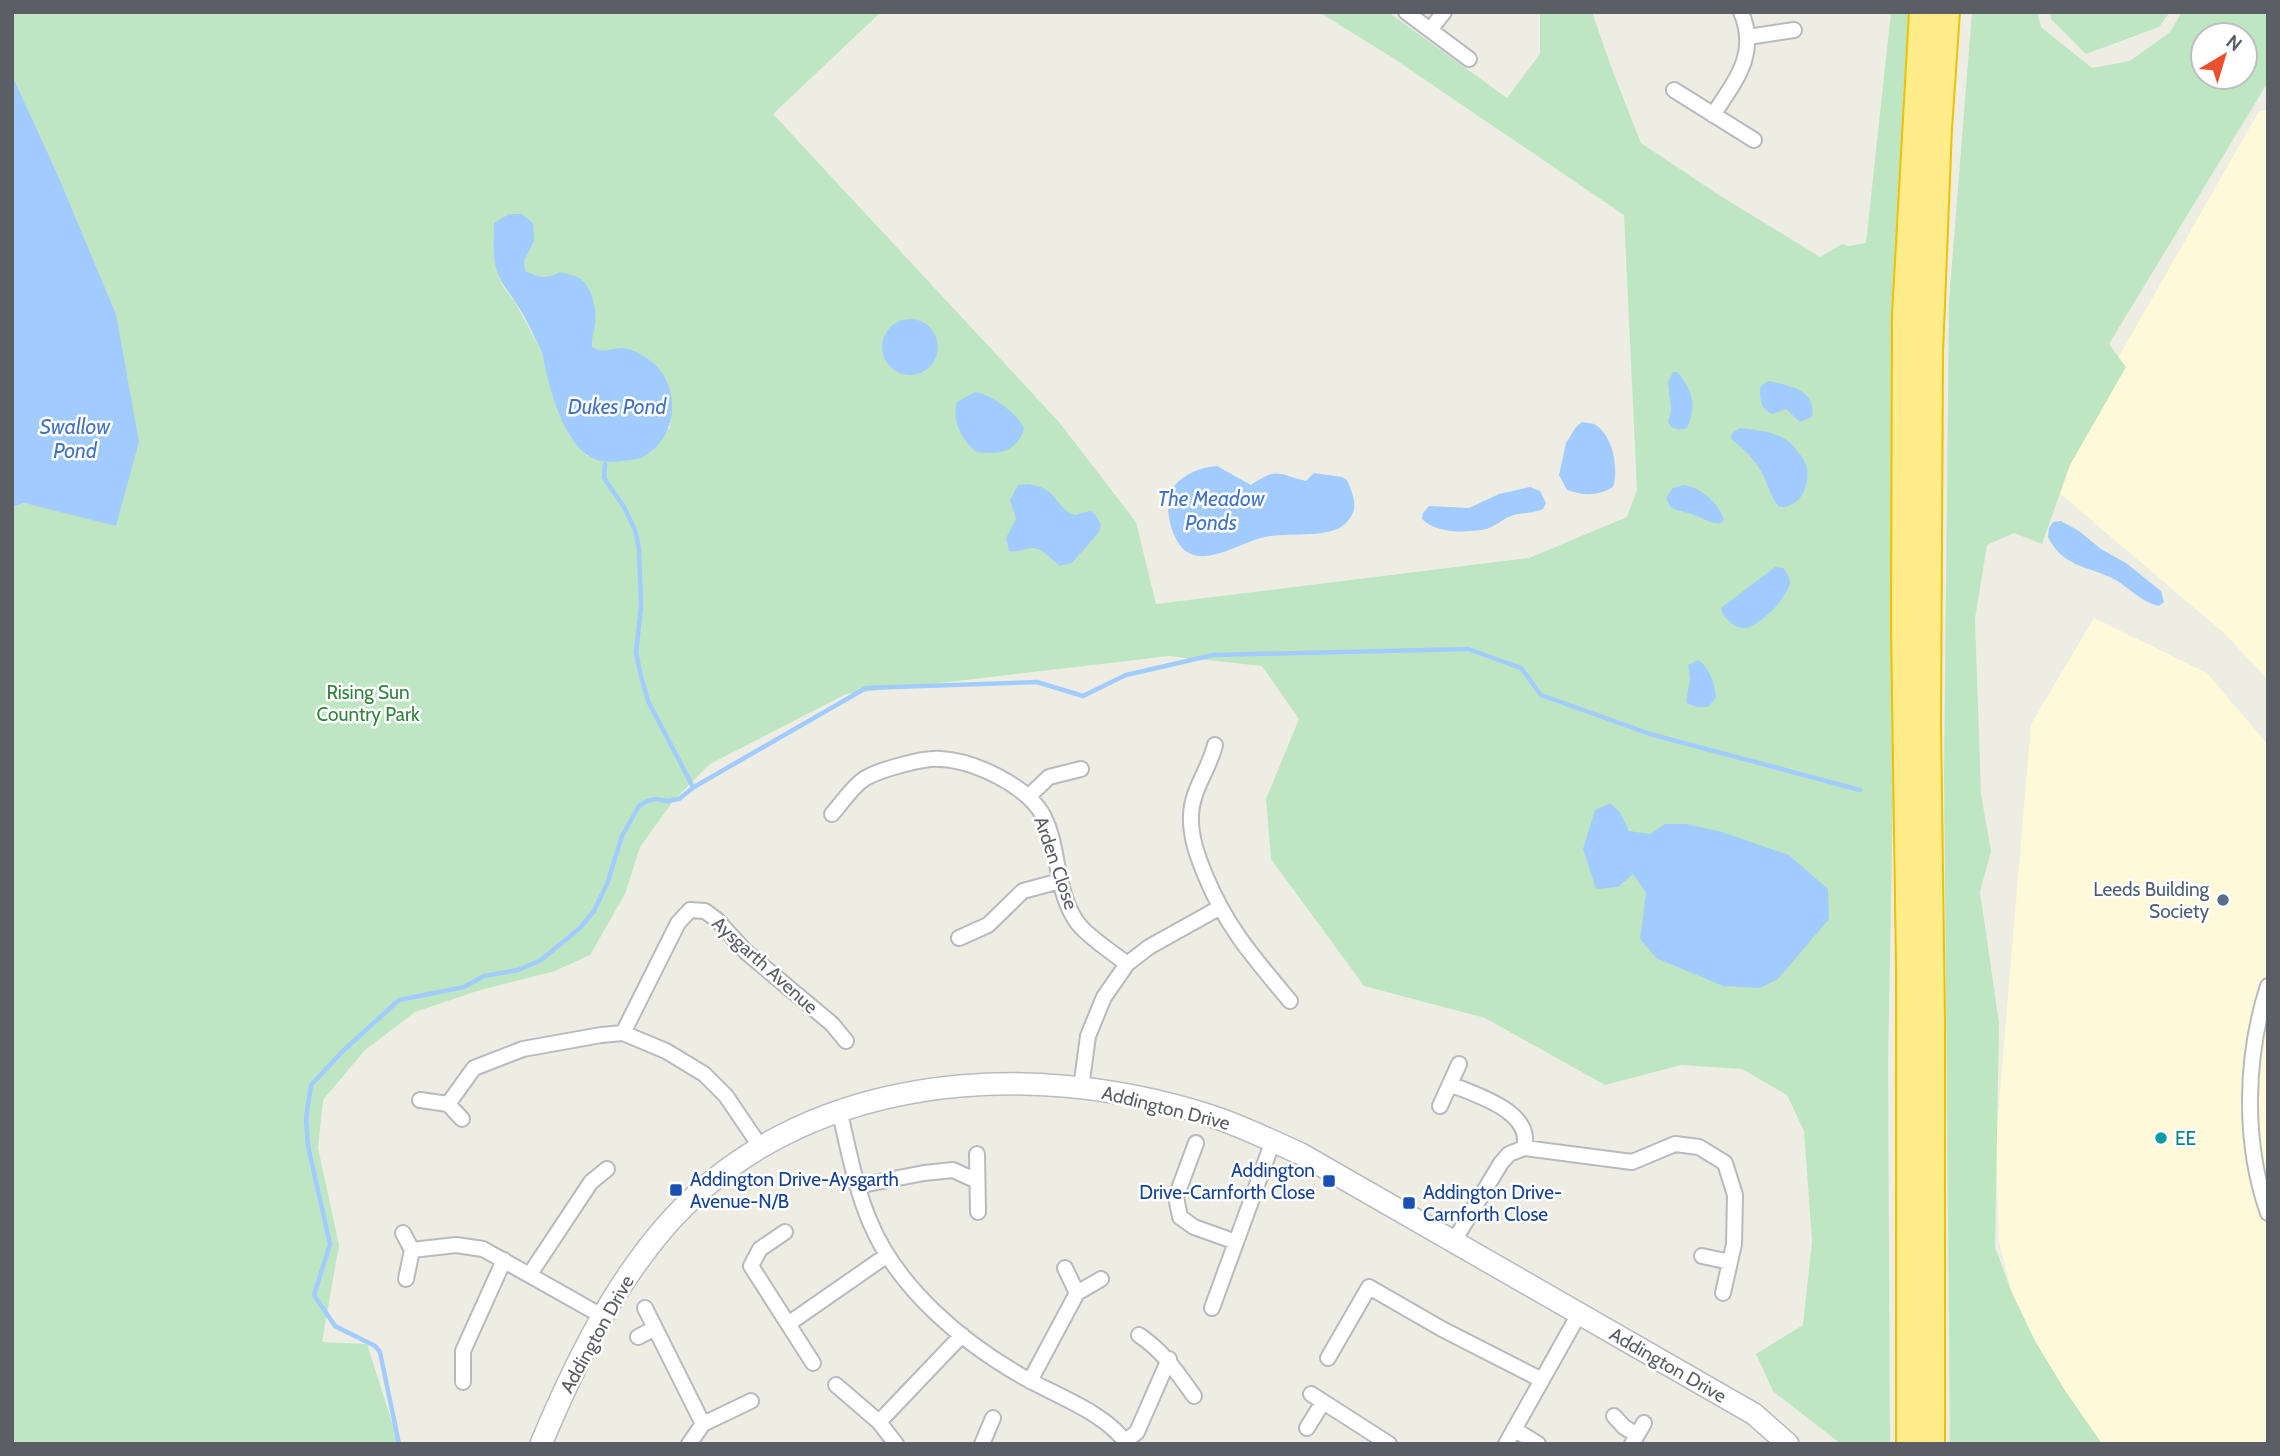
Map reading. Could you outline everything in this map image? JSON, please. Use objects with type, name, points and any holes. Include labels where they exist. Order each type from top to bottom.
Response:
[{"type":"highway","points":[[1910,1444],[1906,315],[1923,12]]},
{"type":"highway","points":[[1931,1444],[1928,353],[1938,128],[1947,12]]},
{"type":"street","points":[[1406,12],[1469,59]]},
{"type":"street","points":[[1430,30],[1444,12]]},
{"type":"street","points":[[1713,115],[1740,72],[1747,49],[1748,37],[1741,12]]},
{"type":"street","points":[[1748,37],[1794,30]]},
{"type":"street","points":[[1674,90],[1754,141]]},
{"type":"street","points":[[1215,745],[1212,758],[1196,786],[1191,816],[1196,854],[1219,908],[1246,948],[1290,1001]]},
{"type":"street","name":"Arden Close","points":[[832,814],[864,779],[900,765],[939,758],[967,764],[997,776],[1028,797],[1044,816],[1054,846],[1060,881],[1067,902],[1081,927],[1127,964]]},
{"type":"street","points":[[1028,797],[1049,777],[1081,769]]},
{"type":"street","points":[[958,938],[988,925],[1023,891],[1060,881]]},
{"type":"street","points":[[1081,1088],[1088,1036],[1104,997],[1127,964],[1149,947],[1219,908]]},
{"type":"street","name":"Aysgarth Avenue","points":[[623,1033],[678,923],[690,910],[705,912],[717,920],[746,952],[832,1024],[846,1041]]},
{"type":"street","points":[[2268,986],[2253,1048],[2251,1110],[2251,1138],[2268,1213]]},
{"type":"street","points":[[448,1104],[474,1068],[523,1049],[623,1033],[666,1051],[704,1074],[726,1096],[760,1146]]},
{"type":"street","points":[[1440,1107],[1459,1064]]},
{"type":"street","name":"Addington Drive","points":[[541,1444],[602,1316],[626,1278],[664,1228],[700,1191],[729,1167],[799,1125],[839,1109],[882,1097],[955,1086],[1027,1084],[1129,1095],[1187,1109],[1273,1141],[1327,1168],[1754,1414],[1788,1444]]},
{"type":"street","points":[[1450,1084],[1506,1108],[1521,1127],[1526,1139],[1524,1148]]},
{"type":"street","points":[[420,1100],[448,1104],[462,1119]]},
{"type":"street","points":[[839,1109],[857,1186],[869,1222],[886,1256],[920,1297],[962,1335],[1030,1381],[1102,1419],[1126,1442],[1137,1432],[1168,1359]]},
{"type":"street","points":[[1202,1288],[1215,1301],[1273,1141]]},
{"type":"street","points":[[1196,1143],[1176,1197],[1181,1217],[1194,1227],[1236,1242]]},
{"type":"street","points":[[1454,1241],[1501,1163],[1509,1154],[1524,1148],[1632,1162],[1675,1144],[1699,1147],[1725,1163],[1735,1195],[1734,1244],[1723,1293]]},
{"type":"street","points":[[977,1154],[978,1212]]},
{"type":"street","points":[[530,1274],[591,1182],[607,1169]]},
{"type":"street","points":[[857,1186],[953,1170],[977,1181]]},
{"type":"street","points":[[785,1232],[760,1249],[751,1266],[813,1363]]},
{"type":"street","points":[[403,1234],[412,1250],[406,1279]]},
{"type":"street","points":[[412,1250],[456,1245],[483,1249],[602,1316]]},
{"type":"street","points":[[788,1324],[886,1256]]},
{"type":"street","points":[[1702,1256],[1730,1262]]},
{"type":"street","points":[[463,1382],[463,1351],[505,1260]]},
{"type":"street","points":[[1065,1268],[1077,1293]]},
{"type":"street","points":[[1030,1381],[1077,1293],[1101,1279]]},
{"type":"street","points":[[1328,1358],[1369,1287],[1442,1329],[1542,1380]]},
{"type":"street","points":[[645,1308],[703,1424]]},
{"type":"street","points":[[1506,1444],[1579,1314]]},
{"type":"street","points":[[638,1337],[655,1328]]},
{"type":"street","points":[[878,1422],[962,1335]]},
{"type":"street","points":[[1139,1335],[1168,1359],[1194,1396]]},
{"type":"street","points":[[836,1385],[878,1422],[896,1444]]},
{"type":"street","points":[[1307,1428],[1317,1398],[1390,1444]]},
{"type":"street","points":[[689,1444],[703,1424],[751,1401]]},
{"type":"street","points":[[1614,1416],[1625,1427],[1638,1434]]},
{"type":"street","points":[[982,1444],[993,1418]]},
{"type":"street","points":[[1514,1429],[1538,1444]]},
{"type":"shaded area","points":[[2259,111],[2268,111],[2268,680],[2225,634],[2056,490],[2058,463]]},
{"type":"shaded area","points":[[2094,618],[2207,673],[2268,745],[2268,1444],[2102,1444],[2035,1341],[2012,1293],[1999,1242],[1996,1138],[2031,724]]},
{"type":"green space","name":"Rising Sun Country Park","points":[[12,12],[881,12],[773,114],[1059,422],[1136,522],[1156,604],[1529,558],[1627,517],[1637,490],[1624,215],[1396,60],[1319,12],[1388,12],[1507,98],[1540,54],[1540,12],[1592,12],[1641,143],[1820,257],[1842,244],[1849,246],[1866,243],[1891,12],[1908,12],[1888,1062],[1890,1444],[1841,1444],[1773,1391],[1756,1354],[1803,1325],[1812,1241],[1804,1131],[1787,1095],[1742,1069],[1681,1065],[1605,1085],[1485,1018],[1364,986],[1271,859],[1266,799],[1299,719],[1262,666],[1169,656],[846,694],[710,764],[674,800],[640,847],[625,894],[590,955],[555,971],[477,991],[415,1012],[365,1050],[323,1100],[318,1148],[339,1245],[322,1342],[367,1344],[399,1444],[12,1444],[12,507],[24,503],[116,525],[116,314],[57,173],[12,75]],"holes":[[[499,277],[558,280],[587,361],[632,350],[653,363],[672,402],[670,427],[652,452],[587,456],[570,437],[557,409],[543,354]]]},
{"type":"green space","points":[[1972,12],[2037,12],[2041,27],[2092,68],[2130,61],[2170,32],[2182,12],[2268,12],[2268,82],[2109,344],[2126,367],[2070,465],[2042,544],[2014,533],[1987,545],[1975,619],[1981,794],[1991,851],[1980,892],[1999,1023],[1995,1247],[2012,1293],[2035,1341],[2102,1444],[1950,1444],[1944,777],[1949,301]]},
{"type":"green space","points":[[2050,12],[2170,12],[2159,27],[2086,54],[2051,19]]},
{"type":"water","name":"Swallow Pond","points":[[12,75],[57,173],[116,314],[139,442],[116,526],[24,503],[12,507]]},
{"type":"water","name":"Dukes Pond","points":[[509,214],[522,214],[533,223],[534,241],[524,261],[525,271],[542,277],[560,272],[581,279],[589,288],[595,313],[592,347],[631,350],[649,360],[662,372],[672,398],[672,412],[663,438],[655,449],[643,457],[614,462],[592,458],[580,449],[566,428],[558,412],[541,350],[495,265],[494,223]]},
{"type":"water","points":[[905,319],[915,319],[930,327],[936,336],[936,358],[930,367],[915,375],[905,375],[887,363],[882,352],[882,342],[894,324]]},
{"type":"water","points":[[1673,372],[1677,372],[1687,385],[1692,399],[1692,413],[1687,428],[1679,430],[1671,427],[1668,422],[1671,410],[1668,382]]},
{"type":"water","points":[[1769,381],[1793,387],[1806,395],[1812,408],[1812,417],[1800,422],[1786,409],[1773,414],[1766,410],[1761,401],[1760,388]]},
{"type":"water","points":[[975,392],[996,401],[1021,422],[1024,428],[1012,447],[992,453],[976,452],[966,442],[955,416],[957,402]]},
{"type":"water","points":[[1582,422],[1594,424],[1601,429],[1613,452],[1615,480],[1613,487],[1607,490],[1585,494],[1567,490],[1559,475],[1566,443]]},
{"type":"water","points":[[1740,428],[1777,435],[1788,441],[1802,457],[1807,468],[1807,482],[1802,495],[1793,504],[1779,507],[1757,465],[1731,439],[1732,433]]},
{"type":"water","name":"The Meadow Ponds","points":[[1217,466],[1251,485],[1273,474],[1306,481],[1314,473],[1342,477],[1347,480],[1353,497],[1353,513],[1345,524],[1328,532],[1270,536],[1225,552],[1197,556],[1189,553],[1177,541],[1170,522],[1168,501],[1178,482],[1199,470]]},
{"type":"water","name":"The Meadow Ponds","points":[[1029,484],[1049,491],[1069,513],[1075,515],[1090,511],[1101,525],[1099,532],[1072,563],[1060,566],[1043,552],[1033,548],[1009,551],[1006,538],[1016,519],[1010,500],[1018,485]]},
{"type":"water","points":[[1690,486],[1708,497],[1722,514],[1722,523],[1711,522],[1671,508],[1666,498],[1673,488]]},
{"type":"water","points":[[1530,487],[1540,491],[1546,503],[1543,509],[1511,516],[1486,529],[1462,532],[1444,530],[1422,519],[1429,506],[1469,508],[1499,494]]},
{"type":"water","points":[[2061,521],[2126,563],[2161,591],[2164,602],[2159,606],[2152,604],[2112,578],[2076,564],[2060,554],[2048,537],[2053,522]]},
{"type":"water","points":[[1775,567],[1783,568],[1790,580],[1780,601],[1750,627],[1742,628],[1732,624],[1721,608]]},
{"type":"water","points":[[1698,660],[1709,672],[1714,687],[1716,698],[1708,707],[1686,703],[1690,678],[1688,665]]},
{"type":"water","points":[[1610,803],[1620,812],[1629,831],[1650,834],[1665,824],[1686,824],[1719,831],[1789,855],[1828,889],[1829,919],[1778,979],[1760,988],[1723,986],[1656,958],[1640,939],[1646,893],[1633,874],[1618,887],[1596,889],[1583,849],[1595,810]]},
{"type":"waterway","points":[[605,464],[604,478],[624,507],[635,530],[639,548],[641,606],[636,653],[641,676],[648,701],[693,787]]},
{"type":"waterway","points":[[399,1444],[380,1352],[375,1346],[335,1326],[314,1295],[330,1244],[308,1146],[306,1119],[311,1085],[344,1050],[399,1000],[464,987],[484,976],[518,970],[541,960],[580,928],[594,911],[607,884],[622,836],[639,806],[656,799],[679,799],[694,787],[866,688],[1037,682],[1083,696],[1126,675],[1213,655],[1468,649],[1521,668],[1541,695],[1650,734],[1860,790]]},
{"type":"place","name":"Leeds Building Society","points":[[2223,900]]},
{"type":"place","name":"EE","points":[[2161,1138]]},
{"type":"place","name":"Addington Drive-Carnforth Close","points":[[1329,1181]]},
{"type":"place","name":"Addington Drive-Aysgarth Avenue-N/B","points":[[676,1190]]},
{"type":"place","name":"Addington Drive- Carnforth Close","points":[[1409,1203]]}]
